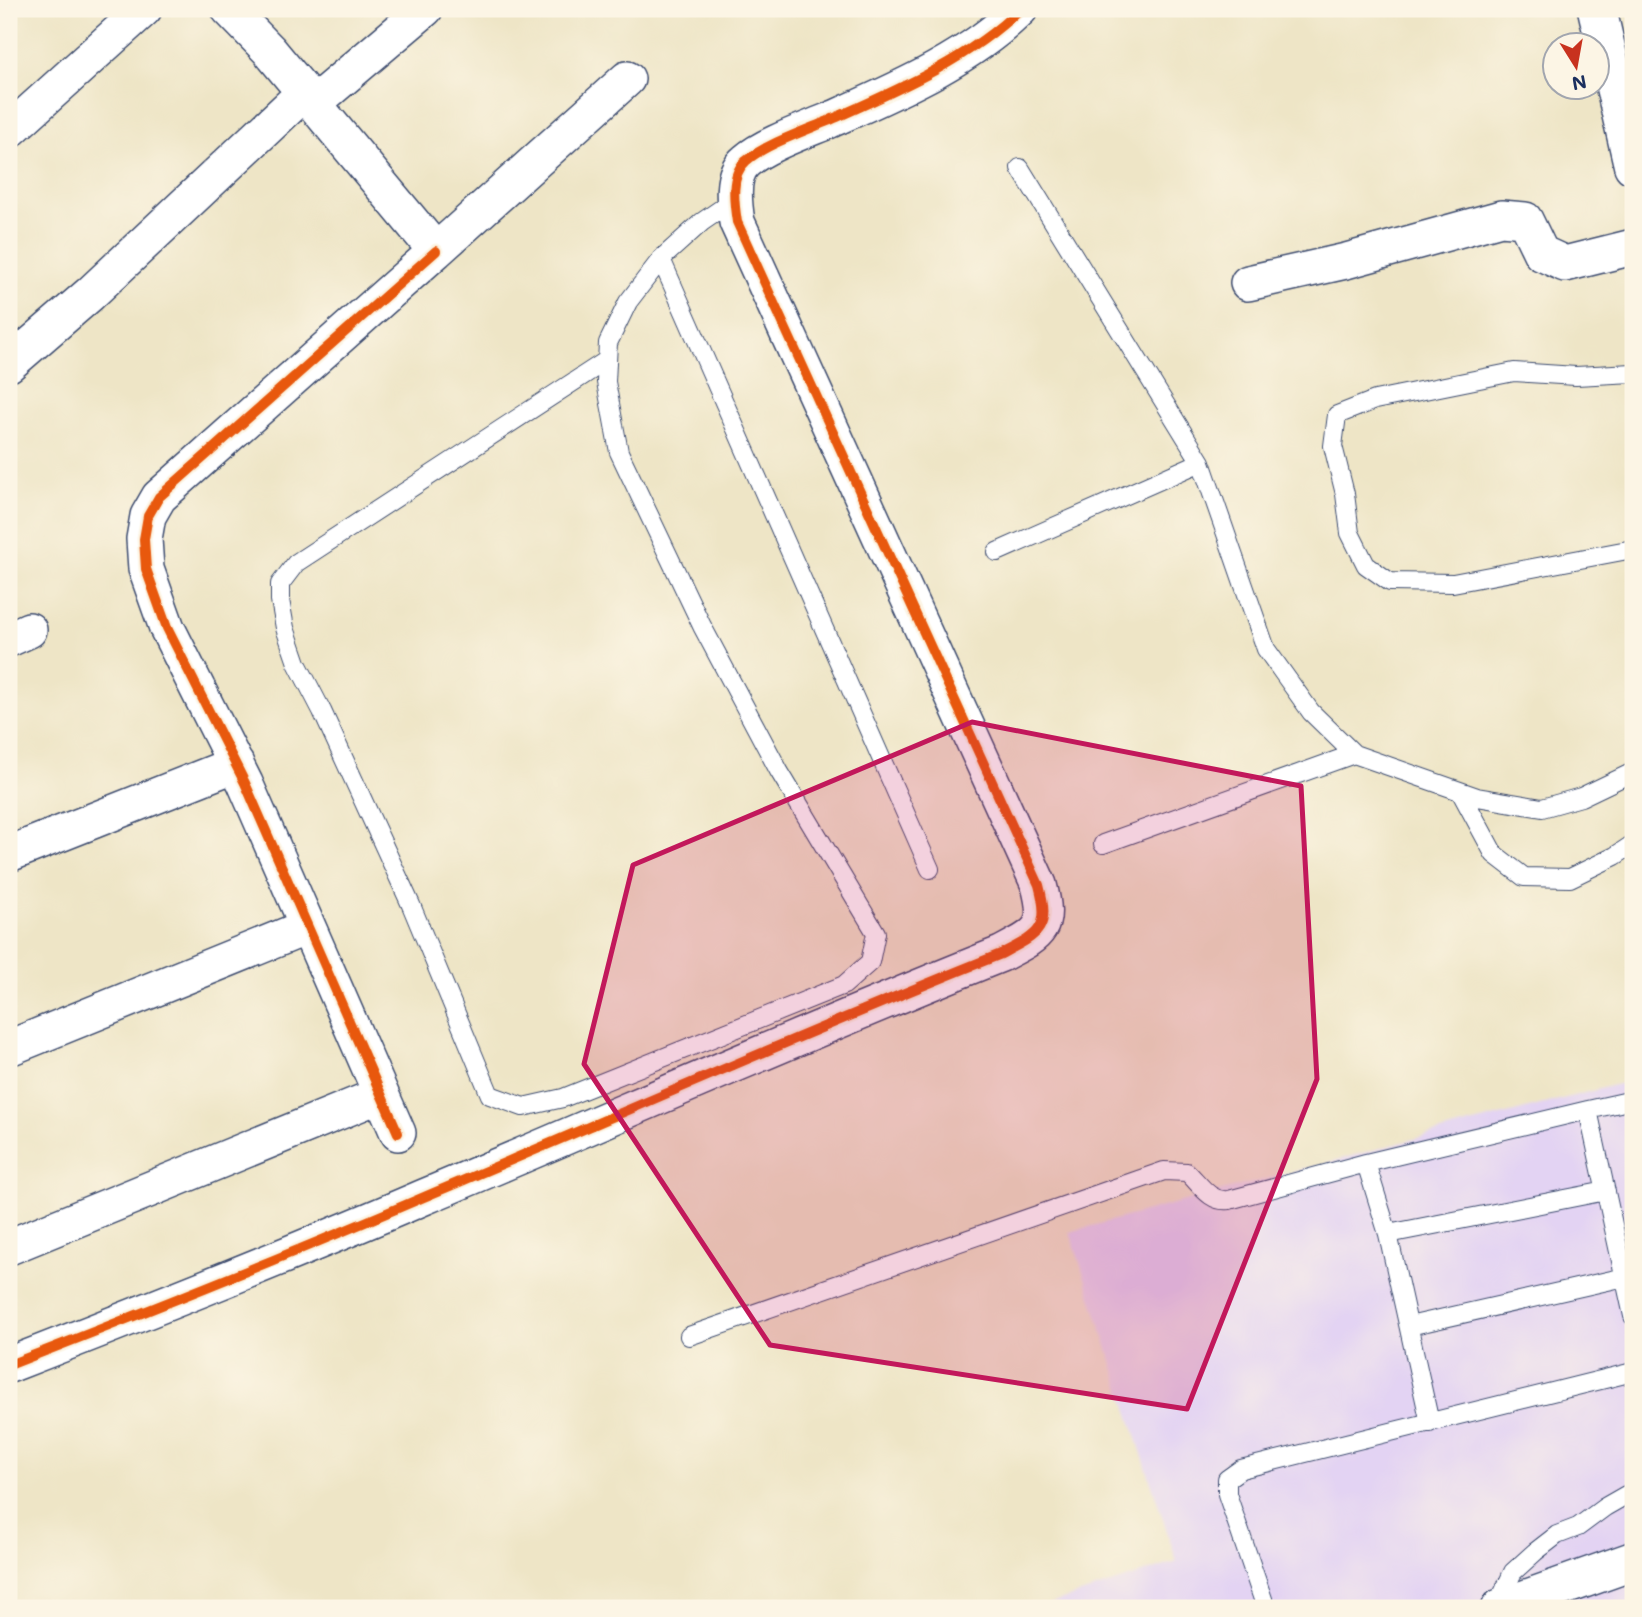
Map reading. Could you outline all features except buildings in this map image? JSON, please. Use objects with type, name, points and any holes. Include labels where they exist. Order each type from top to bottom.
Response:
[{"type":"main road","points":[[1597,9],[1633,165]]},
{"type":"main road","points":[[1501,1608],[1633,1561]]},
{"type":"street","points":[[9,131],[144,9]]},
{"type":"street","points":[[229,9],[269,50],[436,251]]},
{"type":"street","points":[[9,364],[309,98],[425,9]]},
{"type":"street","points":[[9,1365],[398,1208],[1001,954],[1033,937],[1042,924],[1045,906],[1040,885],[737,222],[734,200],[736,177],[744,161],[945,65],[979,44],[1020,9]]},
{"type":"street","points":[[397,1133],[236,764],[162,616],[146,569],[144,539],[148,516],[159,497],[209,451],[627,79]]},
{"type":"street","points":[[1248,283],[1346,261],[1501,218],[1525,220],[1541,253],[1565,264],[1633,247]]},
{"type":"street","points":[[9,854],[236,764]]},
{"type":"street","points":[[9,1048],[307,927]]},
{"type":"street","points":[[9,1247],[380,1095]]},
{"type":"lane","points":[[1020,168],[1201,462],[1266,649],[1311,712],[1354,754],[1477,797],[1542,808],[1581,797],[1633,772]]},
{"type":"lane","points":[[607,360],[296,563],[280,584],[285,628],[297,663],[322,711],[411,905],[490,1095],[523,1107],[562,1098],[844,985],[870,962],[876,933],[779,771],[702,626],[619,452],[606,382],[608,343],[628,302],[661,259],[702,222],[734,200]]},
{"type":"lane","points":[[661,259],[930,869]]},
{"type":"lane","points":[[1633,373],[1576,376],[1514,372],[1375,400],[1337,415],[1333,446],[1345,494],[1350,533],[1366,565],[1390,582],[1453,583],[1633,549]]},
{"type":"lane","points":[[997,552],[1201,462]]},
{"type":"lane","points":[[1103,844],[1354,754]]},
{"type":"lane","points":[[1460,791],[1494,854],[1524,877],[1570,878],[1633,844]]},
{"type":"lane","points":[[690,1336],[1164,1171],[1186,1172],[1213,1199],[1220,1202],[1366,1163],[1633,1100]]},
{"type":"lane","points":[[1588,1110],[1633,1316]]},
{"type":"lane","points":[[1366,1163],[1388,1234],[1430,1423]]},
{"type":"lane","points":[[1388,1234],[1606,1191]]},
{"type":"lane","points":[[1409,1326],[1625,1277]]},
{"type":"lane","points":[[1266,1608],[1227,1494],[1227,1479],[1241,1469],[1633,1372]]},
{"type":"lane","points":[[1495,1608],[1513,1572],[1535,1552],[1557,1535],[1578,1527],[1605,1507],[1633,1494]]},
{"type":"highlighted area","points":[[972,722],[1301,786],[1317,1079],[1187,1409],[770,1345],[584,1064],[633,865]]},
{"type":"shaded area","points":[[1633,1080],[1633,1608],[1038,1608],[1177,1562],[1070,1232]]},
{"type":"cycle path","points":[[9,1365],[321,1241],[784,1043],[1001,954],[1025,941],[1039,929],[1043,912],[1039,885],[737,222],[734,198],[737,173],[754,155],[929,73],[977,44],[1020,9]]},
{"type":"cycle path","points":[[398,1133],[245,783],[167,628],[146,569],[144,539],[148,516],[159,497],[436,251]]}]
